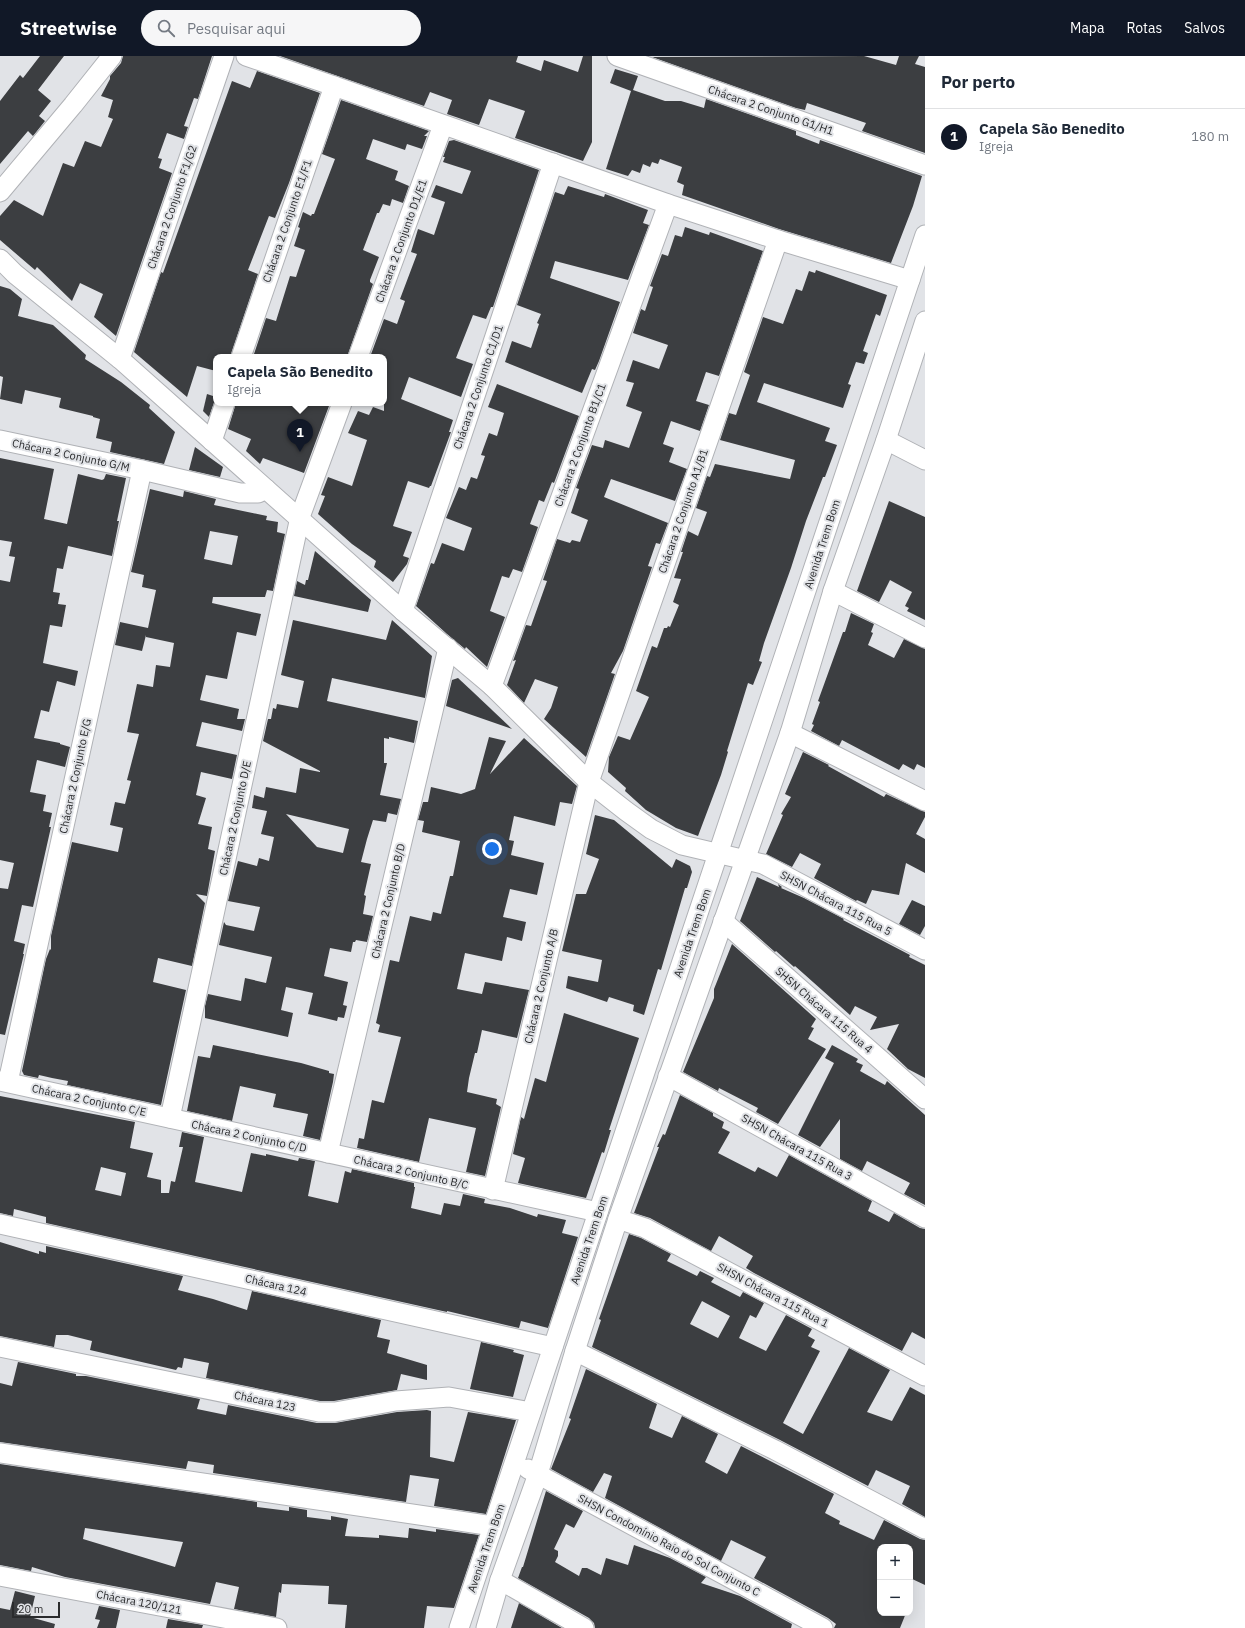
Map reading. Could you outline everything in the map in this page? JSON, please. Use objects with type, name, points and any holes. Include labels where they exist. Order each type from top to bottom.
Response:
[{"type":"street","points":[[0,192],[73,106],[112,56]]},
{"type":"street","name":"Chácara 2 Conjunto F1/G2","points":[[120,359],[224,56]]},
{"type":"street","points":[[246,56],[668,204],[778,240],[910,280]]},
{"type":"street","name":"Chácara 2 Conjunto G1/H1","points":[[617,56],[925,165]]},
{"type":"street","name":"Chácara 2 Conjunto E1/F1","points":[[242,354],[334,86]]},
{"type":"street","name":"Chácara 2 Conjunto D1/E1","points":[[359,354],[443,125]]},
{"type":"street","name":"Chácara 2 Conjunto C1/D1","points":[[403,611],[553,163]]},
{"type":"street","name":"Chácara 2 Conjunto B1/C1","points":[[492,686],[668,204]]},
{"type":"street","name":"Avenida Trem Bom","points":[[459,1628],[925,234]]},
{"type":"street","name":"Chácara 2 Conjunto A1/B1","points":[[589,782],[778,240]]},
{"type":"street","points":[[0,259],[8,272],[120,359],[403,611],[492,686],[589,782],[651,829],[682,845],[745,859]]},
{"type":"street","name":"Avenida Trem Bom","points":[[486,1628],[500,1580],[538,1474],[575,1350],[618,1219],[790,733],[832,591],[886,440],[925,321]]},
{"type":"street","points":[[212,441],[224,406]]},
{"type":"street","points":[[300,518],[341,406]]},
{"type":"street","name":"Chácara 2 Conjunto G/M","points":[[0,440],[142,470],[240,493],[258,493],[266,488]]},
{"type":"street","points":[[886,440],[925,460]]},
{"type":"street","name":"Chácara 2 Conjunto E/G","points":[[4,1082],[142,470]]},
{"type":"street","name":"Chácara 2 Conjunto D/E","points":[[170,1118],[300,518]]},
{"type":"street","points":[[832,591],[925,638]]},
{"type":"street","name":"Chácara 2 Conjunto B/D","points":[[328,1153],[448,648]]},
{"type":"street","points":[[790,733],[925,802]]},
{"type":"street","name":"Chácara 2 Conjunto A/B","points":[[493,1190],[589,782]]},
{"type":"street","name":"SHSN Chácara 115 Rua 5","points":[[745,859],[763,864],[925,950]]},
{"type":"street","name":"SHSN Chácara 115 Rua 4","points":[[723,921],[925,1099]]},
{"type":"street","name":"SHSN Chácara 115 Rua 3","points":[[668,1076],[925,1218]]},
{"type":"street","name":"Chácara 2 Conjunto C/E","points":[[4,1082],[170,1118]]},
{"type":"street","name":"Chácara 2 Conjunto C/D","points":[[170,1118],[328,1153]]},
{"type":"street","name":"Chácara 2 Conjunto B/C","points":[[328,1153],[598,1212]]},
{"type":"street","name":"SHSN Chácara 115 Rua 1","points":[[618,1219],[645,1228],[925,1376]]},
{"type":"street","name":"Chácara 124","points":[[0,1224],[553,1347]]},
{"type":"street","name":"Chácara 123","points":[[0,1347],[319,1412],[335,1412],[396,1402],[449,1397],[531,1412]]},
{"type":"street","points":[[575,1350],[775,1450],[925,1529]]},
{"type":"street","points":[[0,1453],[493,1526]]},
{"type":"street","name":"SHSN Condomínio Raio do Sol Conjunto C","points":[[514,1462],[823,1628]]},
{"type":"street","name":"Chácara 120/121","points":[[0,1576],[277,1628]]},
{"type":"street","points":[[500,1580],[584,1628]]},
{"type":"building","points":[[40,56],[64,56],[38,90],[51,101],[39,116],[45,121],[33,136],[28,131],[0,164],[0,101],[20,75],[23,78]]},
{"type":"building","points":[[123,56],[212,56],[198,99],[194,98],[184,126],[188,127],[184,139],[167,133],[158,158],[162,159],[159,168],[172,173],[116,336],[94,317],[103,294],[80,283],[72,301],[37,267],[35,270],[0,240],[0,216],[14,200],[43,216],[63,163],[74,167],[85,141],[101,147],[113,119],[108,117],[113,100],[101,96],[110,79],[110,76],[121,63]]},
{"type":"building","points":[[280,56],[518,56],[516,62],[541,71],[544,60],[578,72],[583,56],[592,56],[592,142],[583,161],[515,138],[525,111],[489,99],[479,125],[447,114],[452,100],[430,92],[424,106]]},
{"type":"building","points":[[864,56],[896,65],[899,56],[919,56],[915,64],[925,67],[925,153],[862,131],[866,123],[807,103],[805,110],[796,108],[652,57]]},
{"type":"building","points":[[615,69],[638,76],[633,90],[665,101],[681,101],[704,108],[706,99],[796,131],[796,135],[819,144],[820,140],[922,176],[913,206],[891,263],[779,229],[682,195],[684,185],[677,182],[682,167],[660,159],[658,164],[652,162],[650,167],[643,164],[640,173],[632,170],[628,176],[606,169],[631,91],[610,83]]},
{"type":"building","points":[[257,71],[320,93],[289,183],[275,218],[269,216],[248,270],[258,274],[231,354],[213,354],[213,370],[197,366],[187,397],[134,352],[161,272],[163,273],[232,81],[250,88]]},
{"type":"building","points":[[341,100],[429,131],[424,136],[427,136],[422,149],[407,144],[405,150],[373,139],[366,159],[398,171],[395,180],[409,186],[403,203],[392,199],[390,206],[383,204],[379,213],[377,213],[363,250],[379,257],[370,280],[373,284],[348,354],[254,354],[266,318],[276,321],[290,276],[296,277],[305,250],[294,246],[300,228],[298,227],[303,212],[311,216],[314,214],[335,159],[322,154]]},
{"type":"building","points":[[454,140],[539,170],[493,307],[491,307],[486,319],[473,315],[456,358],[473,364],[461,397],[409,377],[401,399],[453,420],[449,432],[451,432],[431,486],[429,488],[408,481],[393,526],[412,532],[403,556],[409,558],[407,564],[393,582],[374,567],[376,561],[352,544],[318,514],[325,496],[321,495],[328,477],[352,486],[367,440],[348,433],[358,411],[369,415],[373,407],[384,411],[384,406],[387,406],[387,354],[371,354],[384,319],[397,324],[405,301],[400,299],[417,254],[411,252],[418,229],[434,235],[445,202],[431,197],[436,185],[462,194],[471,171],[443,162],[445,157],[443,157],[449,141]]},
{"type":"building","points":[[568,186],[604,197],[605,194],[648,210],[643,223],[649,225],[628,280],[555,261],[550,278],[620,302],[599,361],[595,370],[592,369],[582,393],[505,362],[512,341],[531,348],[539,324],[537,323],[541,314],[517,305],[555,192],[564,195]]},
{"type":"building","points":[[685,227],[709,235],[710,232],[763,251],[719,376],[706,372],[696,401],[709,405],[700,431],[671,421],[663,444],[674,448],[669,462],[687,469],[675,501],[611,479],[604,497],[668,523],[660,544],[656,543],[648,566],[652,567],[623,651],[611,673],[615,674],[586,757],[544,719],[551,708],[558,687],[535,679],[524,703],[507,685],[516,660],[513,661],[526,625],[531,626],[547,581],[543,580],[557,539],[570,543],[572,540],[580,542],[588,520],[571,513],[579,489],[576,488],[592,445],[603,448],[605,440],[629,448],[642,412],[626,406],[634,383],[626,381],[633,360],[659,369],[668,345],[633,333],[641,309],[645,311],[653,287],[650,286],[662,254],[668,256],[675,235],[682,237]]},
{"type":"building","points":[[816,270],[887,295],[880,316],[876,314],[863,351],[868,353],[864,364],[856,362],[848,384],[851,385],[843,408],[764,383],[757,402],[830,428],[825,441],[837,445],[806,521],[764,643],[759,661],[762,662],[753,685],[748,683],[721,775],[698,836],[676,828],[646,810],[625,791],[626,788],[608,772],[609,757],[618,736],[630,740],[649,697],[636,691],[652,646],[657,648],[664,628],[667,628],[668,626],[670,627],[679,605],[673,602],[681,579],[674,578],[683,552],[681,552],[688,531],[698,536],[707,512],[696,508],[707,476],[710,477],[715,464],[790,479],[795,460],[720,440],[729,413],[736,415],[750,375],[744,372],[763,317],[783,324],[796,289],[802,291],[809,271],[815,273]]},
{"type":"building","points":[[0,286],[10,289],[22,299],[18,316],[53,325],[86,355],[85,359],[121,382],[150,405],[149,408],[175,432],[164,464],[110,452],[112,442],[96,438],[100,419],[60,408],[61,398],[25,390],[22,404],[0,399],[3,377],[0,376]]},
{"type":"building","points":[[497,384],[579,416],[554,483],[552,482],[544,502],[539,500],[530,524],[538,527],[522,572],[513,569],[509,578],[502,576],[490,611],[505,617],[487,667],[466,647],[465,649],[416,606],[431,563],[434,564],[442,543],[464,551],[472,528],[446,518],[459,487],[466,490],[471,477],[477,479],[485,456],[481,455],[489,433],[497,436],[504,413],[488,407]]},
{"type":"building","points":[[207,394],[213,396],[213,406],[209,417],[203,411]]},
{"type":"building","points":[[235,406],[329,406],[304,473],[263,458],[260,464],[246,451],[251,439],[228,429]]},
{"type":"building","points":[[195,447],[223,467],[220,477],[189,470]]},
{"type":"building","points":[[0,458],[54,469],[44,519],[67,524],[78,474],[102,480],[106,474],[126,478],[117,521],[119,521],[112,556],[68,546],[63,569],[57,568],[53,592],[60,593],[58,604],[66,605],[62,627],[50,625],[43,663],[78,671],[75,686],[57,681],[49,712],[41,710],[34,738],[60,743],[70,747],[65,767],[37,760],[30,792],[46,795],[43,811],[52,813],[49,827],[51,827],[33,907],[22,905],[14,941],[25,944],[5,1035],[0,1034],[0,888],[8,889],[14,863],[0,860],[0,580],[10,582],[15,557],[9,556],[12,542],[0,540]]},
{"type":"building","points":[[150,489],[183,497],[184,491],[216,499],[214,505],[267,516],[266,520],[278,522],[277,532],[285,534],[273,591],[267,590],[265,597],[213,597],[212,603],[261,614],[256,636],[237,632],[227,679],[206,675],[200,700],[239,709],[237,719],[245,719],[242,731],[202,722],[196,746],[237,755],[232,779],[201,772],[196,795],[206,798],[198,824],[212,827],[208,849],[215,851],[207,896],[196,894],[205,903],[192,966],[158,958],[153,982],[186,990],[161,1105],[67,1085],[68,1081],[39,1075],[38,1078],[24,1075],[22,1071],[46,959],[50,949],[51,950],[51,936],[72,842],[118,852],[123,828],[110,825],[115,802],[125,804],[131,781],[127,780],[139,734],[127,732],[137,684],[153,687],[156,665],[170,667],[174,643],[146,637],[146,635],[142,651],[115,645],[120,622],[148,628],[156,590],[142,587],[144,575],[131,572]],"holes":[[[210,531],[238,536],[232,565],[204,559]]]},
{"type":"building","points":[[889,501],[925,517],[925,620],[907,611],[909,608],[905,606],[912,592],[890,580],[879,602],[857,591]]},
{"type":"building","points":[[315,551],[371,600],[368,612],[294,596],[297,581],[305,585],[306,580],[308,580]]},
{"type":"building","points":[[851,613],[874,624],[871,632],[873,633],[868,645],[894,658],[904,639],[925,649],[925,768],[917,764],[914,770],[903,764],[899,770],[842,740],[839,746],[811,731],[820,702],[818,701]]},
{"type":"building","points":[[293,620],[386,640],[392,620],[432,656],[425,698],[332,678],[327,701],[418,721],[414,743],[389,737],[389,739],[384,738],[384,763],[387,763],[380,795],[401,799],[397,815],[388,813],[386,822],[373,820],[361,862],[371,864],[364,895],[366,896],[363,914],[373,916],[367,942],[356,940],[353,942],[351,952],[330,948],[324,976],[348,982],[343,1005],[347,1006],[344,1018],[338,1017],[337,1021],[308,1014],[313,993],[286,987],[281,1010],[293,1013],[288,1037],[205,1018],[205,1006],[208,994],[241,1001],[245,978],[266,983],[272,957],[219,945],[224,922],[226,925],[254,931],[260,907],[228,901],[238,861],[257,866],[259,858],[269,861],[274,837],[261,834],[267,811],[252,808],[254,795],[264,798],[266,787],[296,793],[300,768],[320,772],[263,741],[268,719],[271,719],[273,708],[276,709],[277,704],[298,708],[304,681],[281,675]],"holes":[[[286,814],[349,829],[343,853],[317,847]]]},
{"type":"building","points":[[458,678],[512,729],[446,706],[452,680]]},
{"type":"building","points":[[489,737],[506,741],[490,774],[524,738],[577,786],[572,804],[560,802],[555,826],[514,816],[509,840],[514,841],[511,855],[544,863],[537,895],[510,889],[503,917],[526,922],[522,941],[507,937],[502,961],[465,953],[457,989],[482,994],[485,982],[529,990],[517,1038],[482,1030],[469,1078],[467,1092],[497,1099],[496,1104],[501,1107],[485,1176],[466,1172],[476,1128],[429,1118],[419,1162],[357,1148],[359,1138],[364,1139],[372,1100],[384,1103],[401,1037],[378,1032],[380,1025],[376,1023],[390,960],[399,962],[410,916],[431,921],[433,912],[441,914],[450,876],[453,876],[460,841],[422,832],[424,821],[418,820],[423,802],[428,802],[431,787],[461,794],[475,789]]},
{"type":"building","points":[[803,752],[829,765],[828,766],[884,797],[886,794],[925,812],[925,817],[916,834],[925,839],[925,873],[906,863],[899,895],[872,890],[866,904],[857,900],[856,901],[814,878],[821,864],[800,853],[792,867],[766,854],[783,815],[781,814],[791,797],[785,794]]},
{"type":"building","points":[[595,815],[614,820],[672,868],[676,859],[690,866],[692,872],[687,888],[685,888],[661,970],[658,969],[644,1015],[633,1011],[634,1005],[609,997],[607,1002],[566,988],[568,976],[598,982],[602,960],[562,951],[576,894],[586,894],[599,859],[586,854]]},
{"type":"building","points":[[757,877],[779,887],[778,884],[782,887],[781,888],[844,919],[843,920],[910,955],[909,957],[925,965],[925,1078],[908,1069],[887,1049],[899,1024],[870,1030],[877,1017],[855,1006],[850,1015],[795,966],[794,967],[776,951],[775,952],[740,921]]},
{"type":"building","points":[[912,900],[925,906],[925,926],[920,935],[899,924]]},
{"type":"building","points":[[732,944],[816,1019],[811,1027],[814,1028],[808,1039],[826,1049],[778,1124],[756,1112],[758,1108],[719,1088],[718,1091],[683,1072],[714,998],[714,989]]},
{"type":"building","points":[[564,1013],[639,1038],[609,1130],[611,1130],[604,1153],[602,1152],[586,1198],[518,1183],[525,1158],[513,1154],[521,1117],[524,1119],[535,1078],[546,1082]]},
{"type":"building","points":[[213,1045],[301,1063],[329,1071],[329,1073],[334,1074],[320,1140],[303,1136],[308,1114],[273,1107],[276,1094],[240,1086],[232,1121],[187,1111],[198,1056],[210,1058]]},
{"type":"building","points":[[832,1045],[858,1059],[856,1062],[863,1065],[860,1071],[885,1085],[887,1081],[925,1115],[925,1205],[904,1194],[910,1183],[867,1161],[862,1171],[840,1159],[840,1119],[820,1147],[798,1135],[834,1063],[825,1058]]},
{"type":"building","points":[[680,1095],[713,1113],[713,1116],[724,1122],[722,1128],[730,1132],[718,1153],[755,1172],[758,1167],[777,1177],[789,1155],[872,1201],[868,1211],[889,1222],[894,1213],[920,1228],[925,1229],[925,1339],[912,1332],[902,1351],[746,1268],[753,1256],[719,1236],[711,1251],[650,1218],[634,1213],[659,1147],[657,1147],[663,1134],[665,1135]]},
{"type":"building","points":[[0,1096],[135,1122],[130,1148],[153,1153],[147,1177],[161,1180],[161,1193],[169,1193],[171,1181],[175,1182],[183,1147],[179,1147],[182,1132],[204,1137],[195,1182],[242,1192],[251,1153],[266,1156],[266,1154],[298,1161],[299,1158],[315,1161],[308,1196],[338,1203],[345,1171],[351,1173],[352,1169],[414,1183],[415,1187],[411,1208],[441,1215],[444,1203],[460,1206],[463,1194],[485,1199],[484,1203],[510,1208],[537,1217],[538,1214],[566,1220],[562,1233],[578,1237],[548,1328],[521,1321],[519,1328],[46,1223],[46,1217],[14,1209],[13,1216],[0,1213]],"holes":[[[101,1167],[126,1173],[121,1196],[95,1190]]]},
{"type":"building","points":[[629,1234],[641,1238],[671,1254],[667,1261],[697,1276],[700,1271],[714,1278],[711,1282],[740,1297],[743,1292],[764,1303],[756,1318],[750,1315],[739,1338],[766,1351],[786,1315],[812,1329],[808,1336],[815,1340],[811,1347],[820,1351],[783,1423],[803,1434],[849,1348],[890,1370],[867,1412],[892,1421],[910,1387],[925,1395],[925,1517],[902,1504],[910,1486],[876,1470],[868,1486],[780,1440],[592,1347],[601,1320],[599,1319]],"holes":[[[702,1301],[730,1316],[718,1338],[690,1324]]]},
{"type":"building","points":[[0,1242],[39,1254],[39,1251],[46,1253],[46,1246],[183,1276],[178,1290],[247,1310],[252,1291],[381,1320],[377,1337],[390,1340],[387,1353],[427,1365],[427,1380],[401,1374],[397,1390],[334,1401],[320,1401],[206,1378],[209,1363],[184,1358],[182,1368],[178,1367],[176,1370],[90,1350],[92,1341],[68,1335],[56,1335],[54,1347],[0,1336]]},
{"type":"building","points":[[481,1342],[514,1350],[513,1352],[524,1355],[513,1397],[470,1389]]},
{"type":"building","points":[[18,1362],[76,1374],[76,1376],[86,1376],[200,1399],[197,1409],[226,1415],[228,1405],[317,1423],[335,1423],[397,1412],[427,1410],[431,1411],[430,1457],[454,1462],[468,1412],[516,1420],[486,1514],[434,1506],[439,1479],[410,1475],[406,1502],[213,1473],[214,1465],[188,1461],[186,1469],[0,1442],[0,1383],[12,1386]]},
{"type":"building","points":[[586,1369],[657,1404],[649,1428],[672,1438],[682,1416],[718,1434],[705,1462],[727,1474],[741,1446],[834,1494],[825,1513],[840,1521],[839,1524],[874,1540],[884,1520],[920,1539],[925,1540],[925,1585],[913,1579],[913,1544],[877,1544],[877,1616],[905,1616],[900,1628],[834,1628],[836,1624],[828,1618],[754,1578],[766,1557],[731,1540],[721,1561],[605,1498],[612,1476],[604,1473],[593,1492],[551,1469],[571,1419],[569,1418]]},
{"type":"building","points":[[0,1464],[257,1502],[257,1507],[289,1511],[289,1507],[307,1510],[307,1517],[331,1520],[331,1516],[348,1519],[345,1536],[379,1538],[379,1535],[408,1538],[409,1528],[436,1532],[436,1529],[479,1535],[454,1608],[427,1606],[424,1628],[345,1628],[347,1605],[328,1604],[329,1586],[282,1584],[281,1593],[279,1592],[276,1617],[234,1609],[239,1587],[216,1582],[210,1604],[65,1577],[32,1567],[31,1571],[0,1565]],"holes":[[[85,1528],[183,1542],[175,1567],[83,1539]]]},
{"type":"building","points":[[546,1491],[583,1511],[574,1528],[566,1524],[554,1549],[558,1551],[558,1556],[555,1562],[579,1576],[582,1568],[587,1568],[601,1575],[606,1558],[628,1565],[634,1545],[670,1558],[706,1577],[701,1583],[740,1596],[792,1624],[791,1628],[595,1628],[594,1623],[589,1618],[518,1578],[523,1567]]},
{"type":"building","points":[[15,1591],[35,1596],[30,1617],[55,1624],[54,1628],[0,1628],[0,1608],[10,1610]]},
{"type":"building","points":[[519,1603],[562,1628],[511,1628]]},
{"type":"building","points":[[99,1606],[120,1610],[116,1628],[97,1628],[100,1620],[95,1619]]},
{"type":"building","points":[[168,1619],[203,1625],[202,1628],[166,1628]]},
{"type":"place","name":"Capela São Benedito","points":[[300,452]]}]
